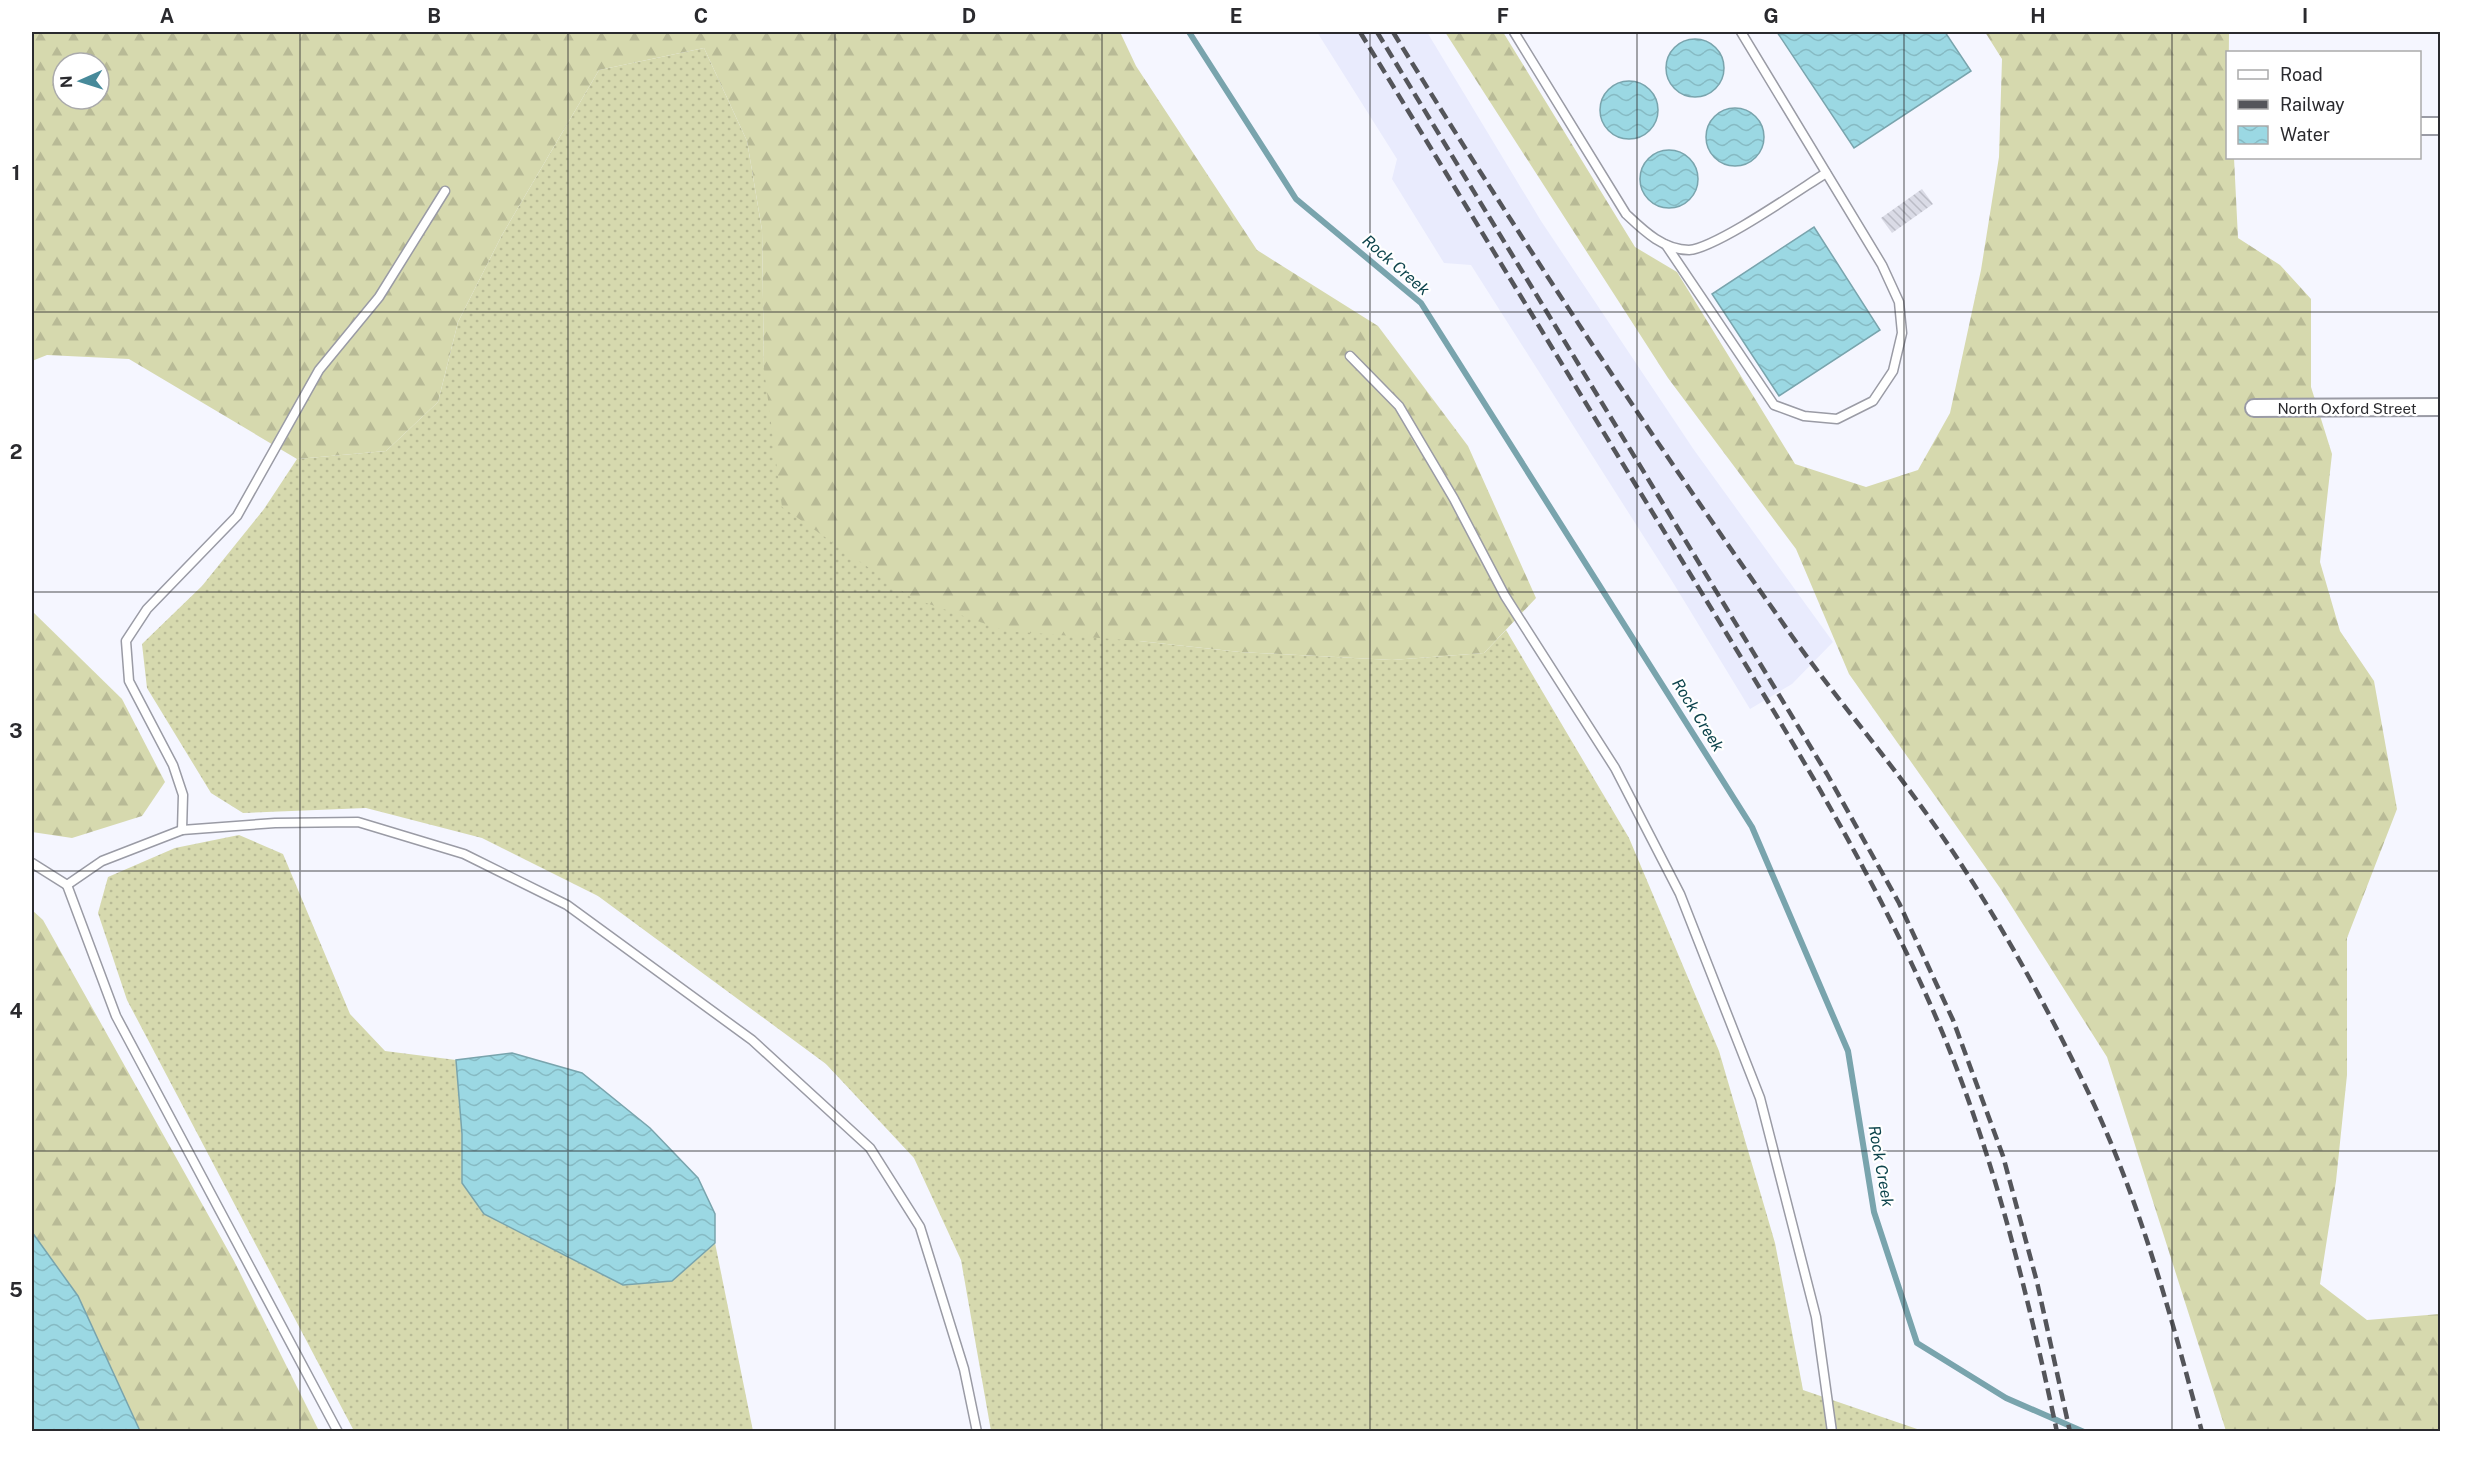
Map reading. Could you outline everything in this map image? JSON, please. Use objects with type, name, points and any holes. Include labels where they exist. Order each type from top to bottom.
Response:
[{"type":"street","points":[[2421,126],[2440,126]]},
{"type":"street","name":"North Oxford Street","points":[[2254,408],[2440,407]]},
{"type":"lane","points":[[1514,32],[1626,214],[1648,235],[1666,245],[1687,250],[1700,248],[1730,233],[1826,173]]},
{"type":"lane","points":[[1666,245],[1774,405],[1804,416],[1837,419],[1873,402],[1893,371],[1902,333],[1899,302],[1882,266],[1741,32]]},
{"type":"lane","points":[[182,830],[183,795],[173,765],[129,681],[126,640],[147,609],[237,516],[319,370],[379,297],[445,191]]},
{"type":"lane","points":[[1350,356],[1399,406],[1454,499],[1505,596],[1615,768],[1680,894],[1760,1098],[1816,1317],[1832,1431]]},
{"type":"lane","points":[[67,885],[102,861],[182,830],[275,823],[358,822],[464,854],[567,905],[752,1040],[870,1148],[920,1227],[964,1369],[977,1431]]},
{"type":"lane","points":[[32,863],[67,885],[116,1016],[338,1431]]},
{"type":"shaded area","points":[[1317,32],[1427,32],[1541,221],[1694,450],[1833,642],[1792,684],[1750,709],[1672,581],[1471,265],[1444,263],[1392,179],[1397,159]]},
{"type":"green space","points":[[32,32],[1120,32],[1136,66],[1257,250],[1378,326],[1468,446],[1536,598],[1484,653],[1392,660],[1240,652],[1139,641],[1006,631],[912,598],[782,507],[764,369],[762,230],[747,141],[704,48],[599,70],[502,235],[458,322],[438,402],[386,451],[297,459],[129,359],[47,355],[32,361]]},
{"type":"green space","points":[[1445,32],[1503,32],[1635,247],[1677,272],[1795,464],[1866,487],[1918,470],[1950,413],[1981,270],[1999,157],[2002,59],[1985,32],[2229,32],[2229,51],[2226,51],[2226,159],[2234,159],[2238,238],[2280,265],[2311,299],[2311,387],[2332,454],[2320,562],[2340,631],[2374,681],[2397,809],[2347,938],[2347,1075],[2336,1181],[2320,1284],[2367,1320],[2440,1314],[2440,1431],[2226,1431],[2107,1057],[2000,888],[1849,674],[1796,549],[1668,378]]},
{"type":"green space","points":[[704,48],[747,141],[762,230],[764,369],[1139,641],[1240,652],[1392,660],[1484,653],[1506,630],[1629,838],[1719,1051],[1775,1243],[1803,1390],[1923,1431],[991,1431],[961,1260],[914,1158],[826,1064],[598,896],[482,838],[366,808],[243,813],[211,793],[147,688],[142,644],[202,586],[264,509],[297,459],[386,451],[438,402],[458,322],[502,235],[599,70]]},
{"type":"green space","points":[[32,611],[122,699],[165,782],[142,816],[72,838],[32,832]]},
{"type":"green space","points":[[239,835],[283,854],[350,1014],[385,1051],[456,1060],[462,1134],[462,1183],[672,1281],[715,1243],[753,1431],[354,1431],[127,1000],[98,913],[108,877],[175,848]]},
{"type":"green space","points":[[32,910],[43,920],[234,1261],[319,1431],[140,1431],[78,1296],[32,1232]]},
{"type":"water","points":[[1777,32],[1945,32],[1971,71],[1854,148]]},
{"type":"water","points":[[1689,39],[1701,39],[1716,47],[1724,62],[1724,74],[1716,89],[1701,97],[1689,97],[1674,89],[1666,74],[1666,62],[1674,47]]},
{"type":"water","points":[[1623,81],[1635,81],[1650,89],[1658,104],[1658,116],[1650,131],[1635,139],[1623,139],[1608,131],[1600,116],[1600,104],[1608,89]]},
{"type":"water","points":[[1729,108],[1741,108],[1756,116],[1764,131],[1764,143],[1756,158],[1741,166],[1729,166],[1714,158],[1706,143],[1706,131],[1714,116]]},
{"type":"water","points":[[1663,150],[1675,150],[1690,158],[1698,173],[1698,185],[1690,200],[1675,208],[1663,208],[1648,200],[1640,185],[1640,173],[1648,158]]},
{"type":"water","points":[[1814,227],[1880,330],[1779,396],[1712,294]]},
{"type":"water","points":[[512,1053],[582,1073],[650,1128],[698,1178],[715,1214],[715,1243],[672,1281],[623,1285],[484,1214],[462,1183],[462,1134],[456,1060]]},
{"type":"water","points":[[32,1232],[78,1296],[140,1431],[32,1431]]},
{"type":"building","points":[[1922,189],[1933,204],[1892,233],[1881,218]]},
{"type":"waterway","name":"Rock Creek","points":[[1189,32],[1296,199],[1421,303],[1752,827],[1848,1051],[1874,1212],[1917,1343],[2006,1398],[2084,1432]]},
{"type":"railway","points":[[1360,32],[1818,786],[1911,962],[1958,1072],[1992,1173],[2034,1327],[2057,1432]]},
{"type":"railway","points":[[1377,32],[1827,774],[1899,903],[1953,1020],[2003,1156],[2037,1282],[2070,1432]]},
{"type":"railway","points":[[1393,32],[1533,255],[1630,402],[1796,642],[1942,836],[1989,909],[2033,984],[2091,1098],[2125,1179],[2154,1262],[2202,1432]]}]
